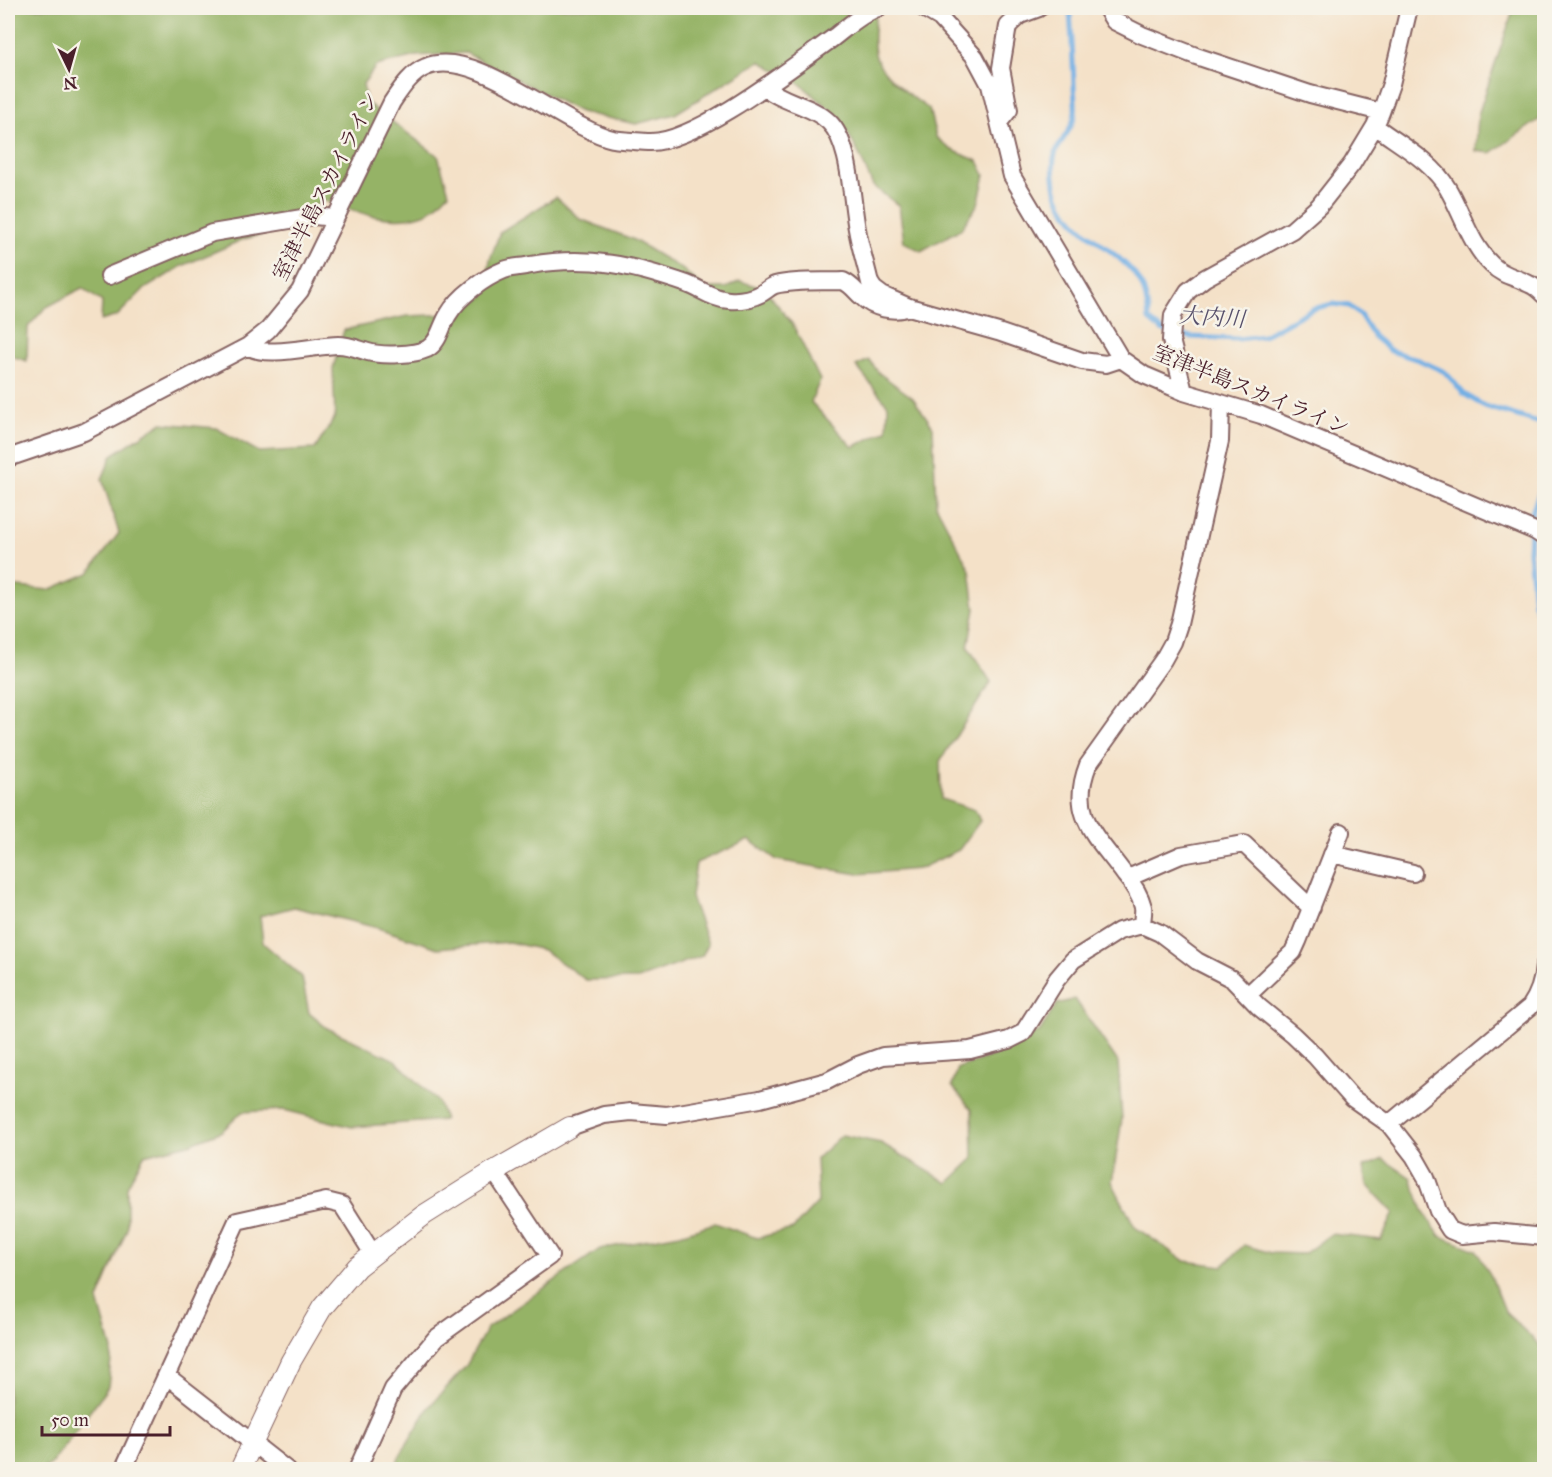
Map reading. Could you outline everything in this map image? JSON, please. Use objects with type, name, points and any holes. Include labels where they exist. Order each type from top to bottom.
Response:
[{"type":"street","name":"室津半島スカイライン","points":[[8,458],[84,432],[248,346],[268,330],[300,291],[392,102],[410,78],[426,66],[446,63],[473,68],[581,125],[613,139],[653,142],[693,131],[765,87],[878,8]]},
{"type":"street","name":"室津半島スカイライン","points":[[923,8],[940,18],[975,57],[990,85],[1012,176],[1121,358],[1144,375],[1184,392],[1261,415],[1544,536]]},
{"type":"street","points":[[1000,121],[1009,111],[1001,68],[1008,26],[1020,15],[1039,8]]},
{"type":"street","points":[[1106,8],[1114,21],[1196,56],[1378,119],[1426,163],[1448,188],[1481,254],[1505,275],[1530,284],[1545,295]]},
{"type":"street","points":[[1184,392],[1171,340],[1173,315],[1188,291],[1205,278],[1293,230],[1326,197],[1352,164],[1378,119],[1391,84],[1409,8]]},
{"type":"street","points":[[765,87],[772,93],[799,104],[827,120],[837,131],[845,158],[857,231],[870,283],[874,289],[909,308],[998,332],[1082,361],[1106,364],[1121,358]]},
{"type":"street","points":[[109,276],[212,233],[314,216],[335,218]]},
{"type":"street","points":[[248,346],[254,350],[266,351],[338,345],[352,346],[378,354],[426,349],[435,343],[449,313],[465,295],[486,280],[505,270],[548,262],[586,260],[612,262],[689,285],[709,295],[727,300],[746,300],[761,294],[772,286],[790,283],[843,281],[850,284],[871,304],[894,310],[909,308]]},
{"type":"street","points":[[1142,925],[1143,908],[1138,892],[1084,820],[1081,782],[1088,765],[1163,660],[1173,642],[1220,441],[1221,403]]},
{"type":"street","points":[[1544,536],[1545,530]]},
{"type":"street","points":[[1248,995],[1293,952],[1341,832]]},
{"type":"street","points":[[1128,878],[1180,855],[1244,844],[1306,904],[1312,907]]},
{"type":"street","points":[[1332,854],[1413,873]]},
{"type":"street","points":[[240,1470],[291,1361],[322,1308],[357,1267],[373,1254],[424,1215],[494,1171],[570,1127],[604,1115],[631,1112],[667,1115],[760,1099],[827,1081],[858,1065],[884,1056],[970,1050],[1009,1040],[1023,1033],[1057,979],[1072,960],[1119,931],[1142,925],[1160,933],[1197,961],[1232,980],[1307,1049],[1352,1098],[1389,1124],[1414,1156],[1426,1177],[1438,1211],[1450,1230],[1462,1235],[1494,1232],[1545,1237]]},
{"type":"street","points":[[1389,1124],[1530,1007],[1539,993],[1545,966]]},
{"type":"street","points":[[357,1470],[393,1389],[436,1338],[550,1256],[494,1171]]},
{"type":"street","points":[[123,1470],[237,1221],[326,1201],[342,1205],[373,1254]]},
{"type":"street","points":[[167,1376],[287,1470]]},
{"type":"green space","points":[[8,8],[876,8],[874,48],[881,67],[900,87],[929,109],[936,137],[950,149],[978,161],[985,175],[978,204],[961,229],[921,251],[904,242],[899,206],[873,186],[839,117],[799,83],[760,61],[675,114],[636,124],[580,112],[466,53],[416,56],[376,66],[363,84],[366,102],[438,156],[449,193],[431,210],[411,217],[386,218],[361,213],[324,200],[305,212],[305,224],[244,239],[182,266],[143,290],[117,316],[101,321],[102,302],[82,288],[45,308],[28,327],[27,361],[8,355]]},
{"type":"green space","points":[[1514,8],[1544,8],[1544,114],[1491,153],[1476,151],[1478,115]]},
{"type":"green space","points":[[556,197],[580,219],[632,239],[682,269],[704,288],[726,288],[740,281],[765,289],[793,325],[820,380],[811,402],[853,447],[887,430],[888,405],[856,366],[869,360],[879,373],[913,398],[933,427],[936,505],[970,570],[975,609],[968,647],[991,682],[940,761],[941,799],[975,810],[980,821],[959,850],[919,869],[858,874],[777,860],[749,840],[696,863],[691,897],[708,944],[702,956],[638,979],[586,980],[543,950],[509,942],[438,948],[378,928],[294,907],[260,916],[263,943],[302,977],[309,1013],[327,1028],[395,1060],[438,1102],[445,1120],[352,1127],[284,1110],[242,1112],[222,1131],[189,1144],[144,1155],[127,1187],[127,1229],[98,1300],[112,1350],[108,1387],[51,1464],[43,1469],[8,1470],[8,586],[49,590],[89,573],[119,533],[102,479],[112,455],[161,423],[216,428],[259,452],[315,449],[335,417],[333,368],[344,330],[407,316],[459,314],[484,296],[490,260],[500,232]]},
{"type":"green space","points":[[1075,999],[1118,1062],[1122,1119],[1112,1182],[1135,1227],[1185,1261],[1223,1266],[1244,1245],[1271,1253],[1304,1254],[1331,1234],[1381,1240],[1394,1213],[1367,1185],[1364,1167],[1383,1159],[1411,1178],[1424,1213],[1440,1236],[1476,1250],[1491,1276],[1506,1313],[1544,1349],[1544,1469],[395,1470],[399,1457],[429,1407],[466,1366],[487,1328],[600,1249],[680,1234],[715,1223],[757,1238],[793,1229],[818,1202],[816,1159],[842,1135],[881,1143],[948,1183],[973,1159],[972,1110],[952,1086],[958,1068],[1008,1050],[1040,1031],[1057,1004]]},
{"type":"waterway","name":"大内川","points":[[1068,8],[1071,21],[1075,110],[1072,124],[1055,154],[1053,167],[1056,190],[1062,205],[1071,217],[1130,268],[1139,280],[1145,295],[1149,320],[1161,330],[1191,337],[1238,339],[1263,336],[1312,309],[1333,304],[1349,306],[1360,315],[1374,337],[1391,351],[1445,372],[1464,394],[1484,406],[1544,424]]},
{"type":"waterway","name":"大内川","points":[[1544,481],[1531,514],[1529,551],[1534,604],[1544,626]]}]
